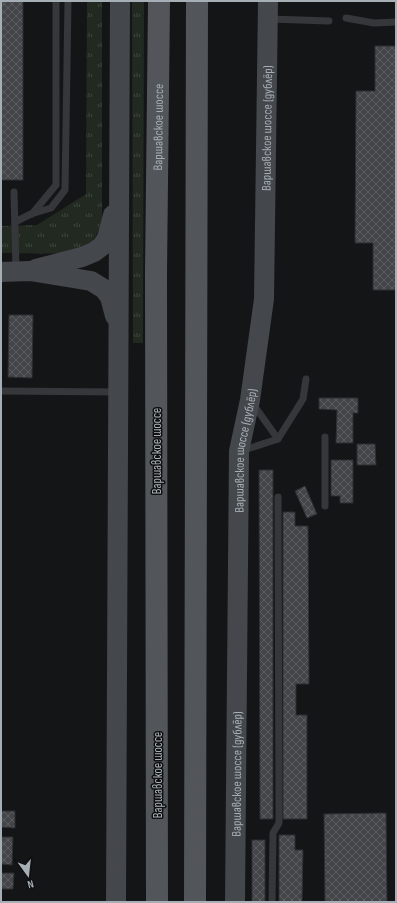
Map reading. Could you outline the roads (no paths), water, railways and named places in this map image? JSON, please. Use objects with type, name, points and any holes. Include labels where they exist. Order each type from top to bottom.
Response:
[{"type":"main road","points":[[116,902],[120,1]]},
{"type":"main road","name":"Варшавское шоссе","points":[[157,902],[156,272],[159,1]]},
{"type":"main road","points":[[195,902],[197,1]]},
{"type":"main road","name":"Варшавское шоссе (дублёр)","points":[[235,902],[239,451],[250,400],[264,299],[268,10]]},
{"type":"main road","points":[[16,271],[82,257],[94,252],[102,246],[110,229],[120,184]]},
{"type":"main road","points":[[16,271],[91,281],[104,289],[110,297],[114,310],[119,343]]},
{"type":"lane","points":[[32,214],[56,185],[56,1]]},
{"type":"lane","points":[[15,222],[32,214],[51,208],[66,190],[68,1]]},
{"type":"lane","points":[[268,10],[329,21]]},
{"type":"lane","points":[[346,18],[374,22],[396,22]]},
{"type":"lane","points":[[14,192],[16,271]]},
{"type":"lane","points":[[239,451],[278,439],[303,399],[306,379]]},
{"type":"lane","points":[[1,391],[119,392]]},
{"type":"lane","points":[[250,400],[278,439]]},
{"type":"lane","points":[[325,437],[325,506]]},
{"type":"lane","points":[[272,902],[273,833],[279,823],[278,497]]}]
